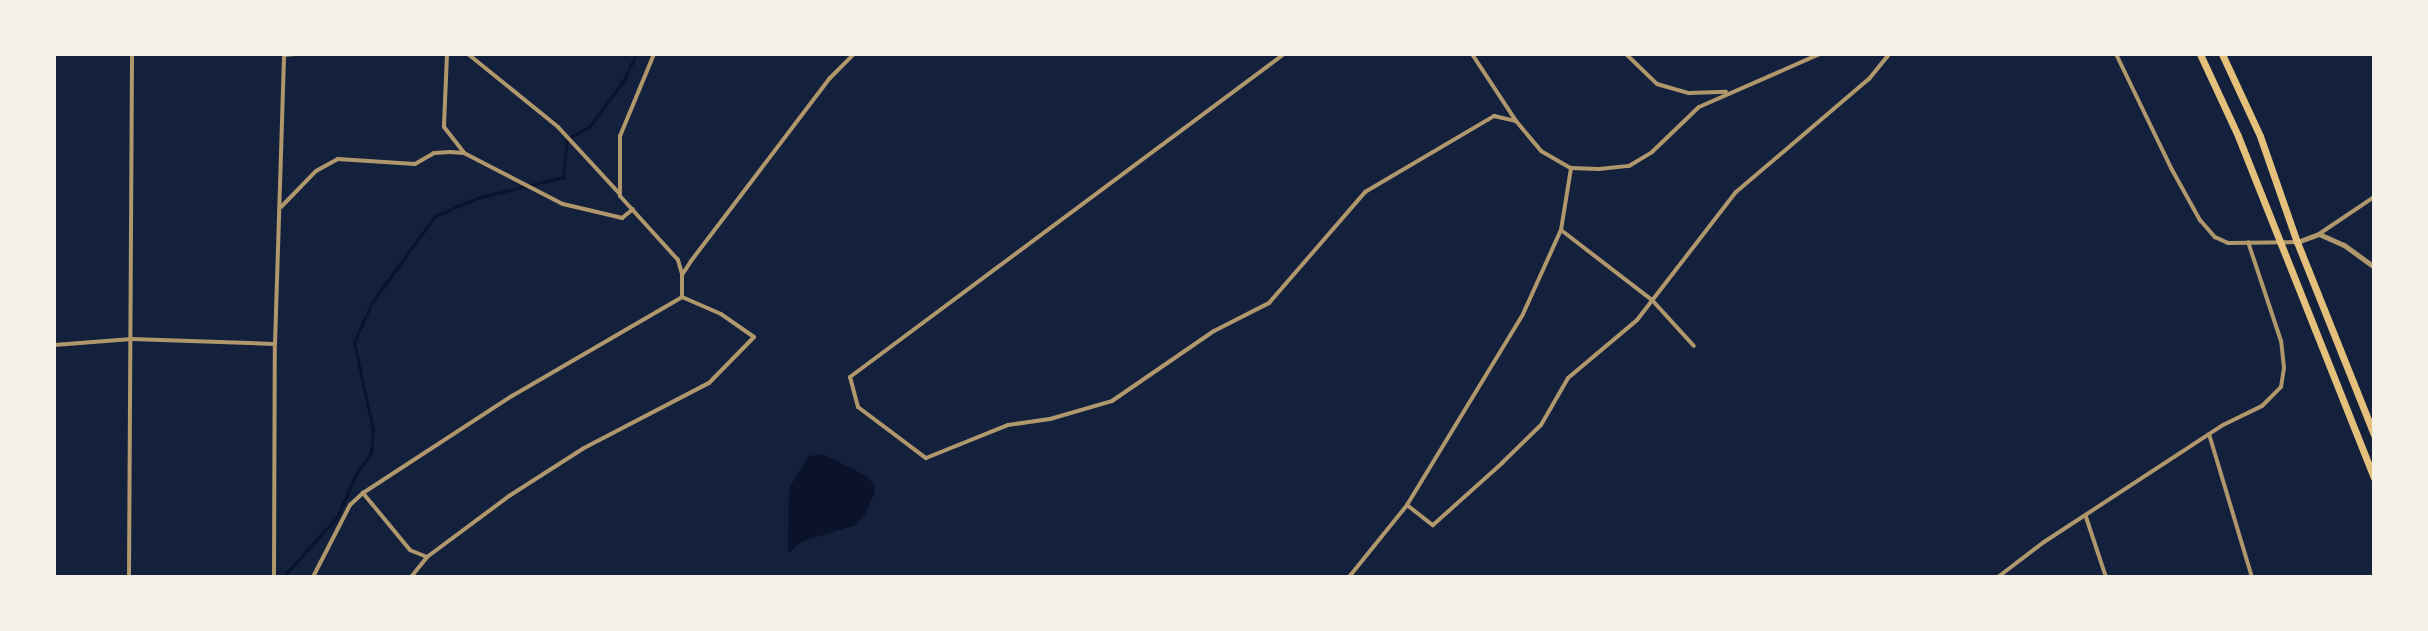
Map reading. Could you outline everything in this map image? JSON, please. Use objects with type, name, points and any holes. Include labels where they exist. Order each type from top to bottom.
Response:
[{"type":"highway","points":[[2200,54],[2238,136],[2374,478]]},
{"type":"highway","points":[[2222,54],[2260,136],[2297,242],[2374,435]]},
{"type":"street","points":[[129,577],[132,54]]},
{"type":"street","points":[[274,577],[275,344],[284,54],[295,54]]},
{"type":"street","points":[[447,54],[444,127],[464,153],[563,204],[622,218],[633,209]]},
{"type":"street","points":[[468,54],[558,127],[620,193],[678,260],[682,297]]},
{"type":"street","points":[[620,193],[620,136],[654,54]]},
{"type":"street","points":[[682,275],[830,78],[854,54]]},
{"type":"street","points":[[1284,54],[850,377],[858,407],[926,458],[1008,425],[1050,419],[1112,401],[1214,331],[1269,303],[1365,192],[1494,116],[1516,121]]},
{"type":"street","points":[[1472,54],[1516,121],[1541,151],[1571,168],[1629,166],[1652,152],[1699,107],[1820,54]]},
{"type":"street","points":[[1626,54],[1657,84],[1689,93],[1729,92]]},
{"type":"street","points":[[1407,505],[1433,525],[1541,425],[1568,378],[1637,320],[1736,192],[1869,79],[1889,54]]},
{"type":"street","points":[[2116,54],[2200,220],[2215,237],[2228,243],[2297,242],[2319,234],[2374,197]]},
{"type":"street","points":[[280,209],[316,171],[338,159],[415,164],[434,153],[464,153]]},
{"type":"street","points":[[1349,577],[1407,505],[1523,314],[1561,230],[1571,168]]},
{"type":"street","points":[[1561,230],[1652,300],[1694,346]]},
{"type":"street","points":[[2319,234],[2344,245],[2374,267]]},
{"type":"street","points":[[1998,577],[2044,542],[2209,434],[2262,406],[2281,387],[2284,368],[2281,341],[2248,242]]},
{"type":"street","points":[[313,577],[350,505],[363,493],[512,396],[682,297]]},
{"type":"street","points":[[411,577],[427,557],[509,496],[584,448],[709,383],[754,337],[721,314],[682,297]]},
{"type":"street","points":[[54,345],[132,339],[275,344]]},
{"type":"street","points":[[2209,434],[2252,577]]},
{"type":"street","points":[[363,493],[410,550],[427,557]]},
{"type":"street","points":[[2086,517],[2106,577]]},
{"type":"water","points":[[823,454],[867,476],[875,486],[874,494],[866,513],[856,525],[803,541],[788,553],[789,488],[809,456]]},
{"type":"waterway","points":[[283,577],[337,517],[357,472],[371,453],[373,430],[354,342],[372,302],[435,216],[477,198],[563,177],[567,139],[590,126],[623,81],[636,54]]}]
